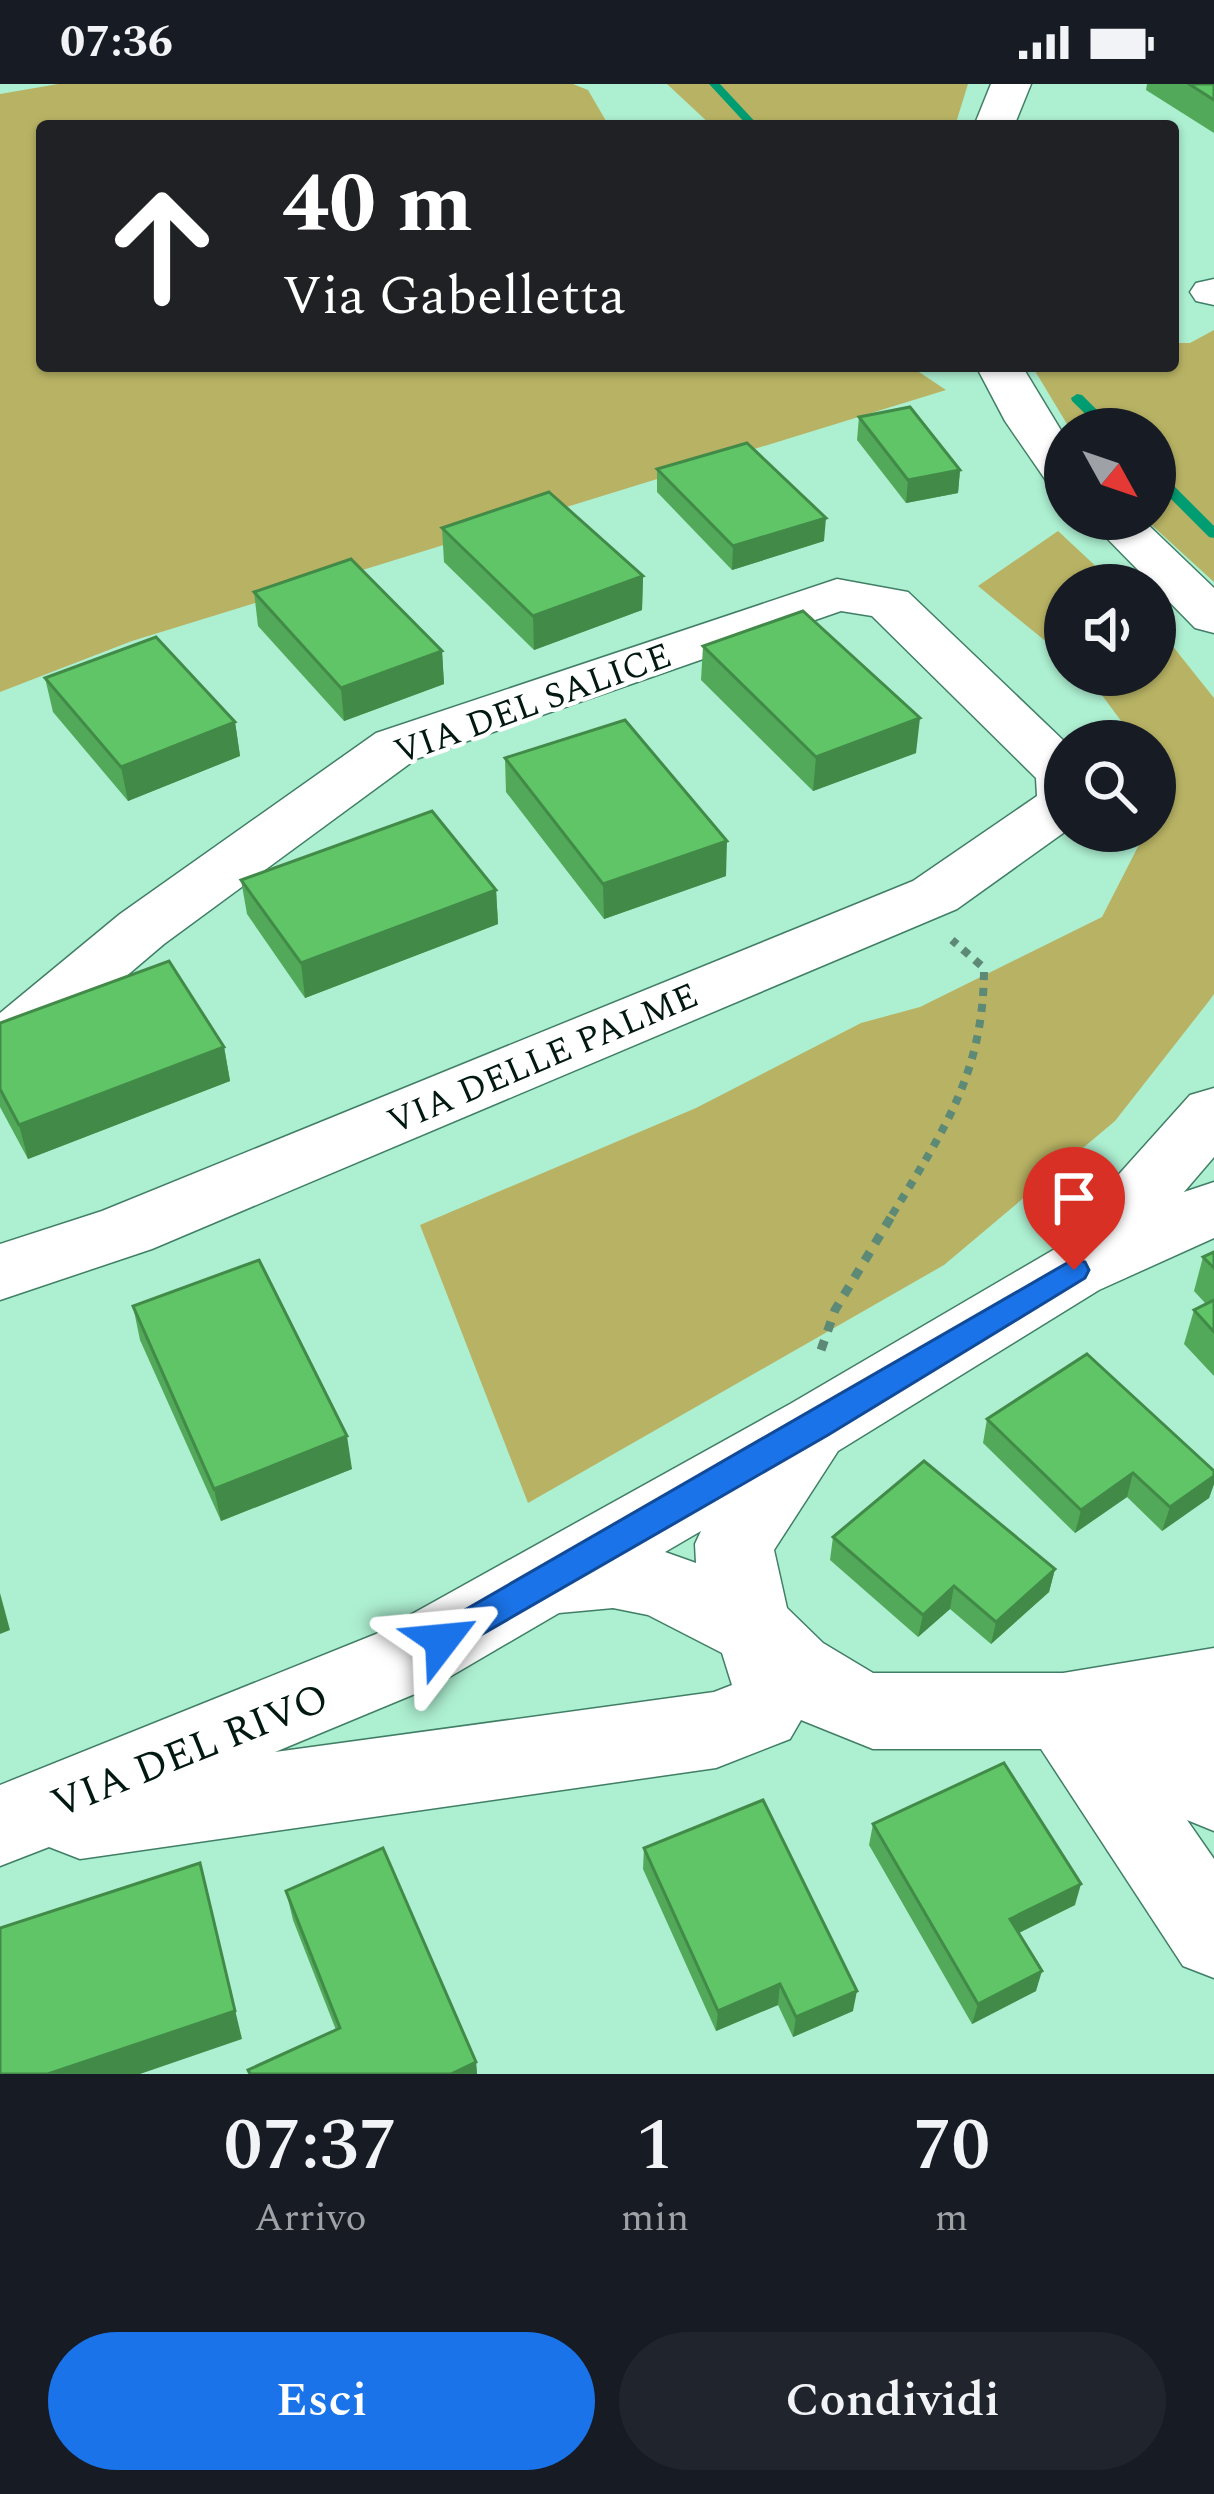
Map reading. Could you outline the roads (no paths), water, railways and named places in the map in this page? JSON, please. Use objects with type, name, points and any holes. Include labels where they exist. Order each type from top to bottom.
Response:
[{"type":"street","points":[[996,120],[1011,84]]},
{"type":"street","points":[[1002,372],[1044,442]]},
{"type":"street","points":[[1135,540],[1214,617]]},
{"type":"street","name":"VIA DEL SALICE","points":[[0,1048],[142,929],[396,746],[837,595],[889,603],[1044,754]]},
{"type":"street","name":"VIA DELLE PALME","points":[[0,1272],[127,1230],[934,895],[1044,819]]},
{"type":"street","points":[[1074,1270],[1214,1112]]},
{"type":"street","points":[[1074,1270],[1214,1208]]},
{"type":"street","name":"VIA DEL RIVO","points":[[0,1828],[405,1660],[817,1426],[1074,1270]]},
{"type":"street","points":[[0,1828],[716,1730],[761,1712],[776,1686],[738,1583],[734,1544],[817,1426]]},
{"type":"street","points":[[551,1581],[589,1572],[641,1575],[754,1629],[794,1669],[831,1695],[874,1711],[1063,1711],[1181,1691],[1214,1791]]},
{"type":"street","points":[[1063,1711],[1214,1935]]},
{"type":"waterway","points":[[714,84],[748,120]]},
{"type":"waterway","points":[[1077,398],[1087,408]]},
{"type":"waterway","points":[[1176,496],[1214,534]]}]
